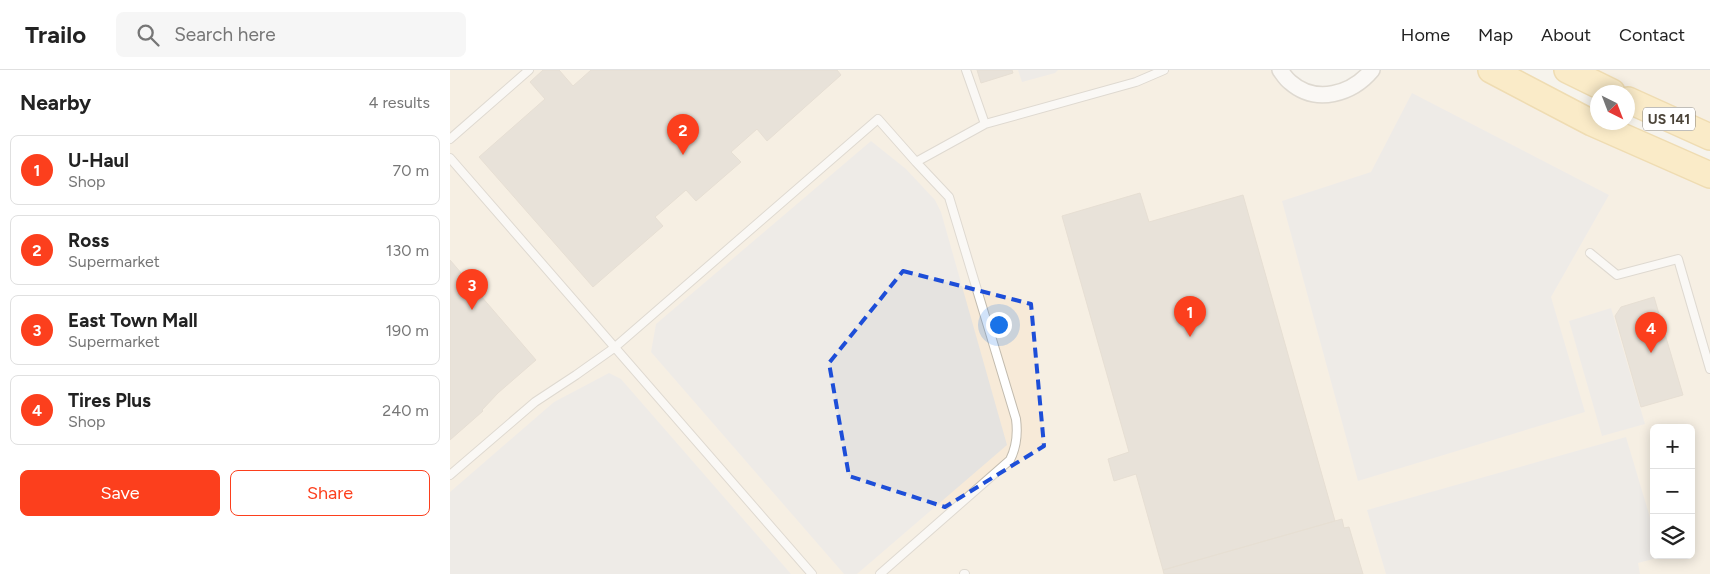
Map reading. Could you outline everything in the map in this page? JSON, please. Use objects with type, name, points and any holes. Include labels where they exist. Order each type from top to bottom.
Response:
[{"type":"main road","name":"US 141","points":[[1491,70],[1592,123],[1710,175]]},
{"type":"main road","points":[[1567,70],[1598,85]]},
{"type":"main road","name":"US 141","points":[[1635,103],[1710,137]]},
{"type":"street","points":[[1280,70],[1290,82],[1302,90],[1326,95],[1341,93],[1365,79],[1372,70]]},
{"type":"lane","points":[[450,139],[529,70]]},
{"type":"lane","points":[[966,70],[985,124]]},
{"type":"lane","points":[[916,162],[985,124],[1136,82],[1164,70]]},
{"type":"lane","points":[[450,475],[534,402],[576,376],[614,348],[878,119],[949,197],[1018,431],[1016,448],[1010,460],[880,574]]},
{"type":"lane","points":[[450,158],[812,574]]},
{"type":"lane","points":[[1590,253],[1617,275],[1678,259],[1710,369]]},
{"type":"highlighted area","points":[[903,271],[1031,304],[1044,446],[945,507],[849,476],[829,363]]},
{"type":"shaded area","points":[[450,70],[1280,70],[1326,95],[1372,70],[1491,70],[1590,117],[1590,130],[1616,130],[1710,175],[1710,574],[450,574]]},
{"type":"shaded area","points":[[1018,70],[1058,70],[1055,73],[1022,82]]},
{"type":"shaded area","points":[[1567,70],[1710,70],[1710,137],[1635,102],[1635,85],[1599,85]]},
{"type":"shaded area","points":[[1412,93],[1609,195],[1551,297],[1585,412],[1358,481],[1282,201],[1371,172]]},
{"type":"shaded area","points":[[871,141],[906,169],[935,200],[941,212],[1007,445],[857,574],[844,574],[651,352],[656,324]]},
{"type":"shaded area","points":[[1611,308],[1645,424],[1602,436],[1569,321]]},
{"type":"shaded area","points":[[609,373],[621,379],[791,574],[450,574],[450,492],[554,402]]},
{"type":"shaded area","points":[[1626,437],[1650,518],[1650,559],[1653,559],[1638,563],[1640,574],[1386,574],[1367,510]]},
{"type":"building","points":[[543,70],[559,70],[573,86],[591,70],[837,70],[841,75],[767,141],[757,129],[731,152],[741,162],[696,201],[686,190],[655,217],[663,226],[593,287],[479,157],[545,99],[530,82]]},
{"type":"building","points":[[977,70],[1012,70],[1013,73],[981,83]]},
{"type":"building","points":[[1140,193],[1149,222],[1243,195],[1335,521],[1163,570],[1136,474],[1114,481],[1108,459],[1129,452],[1062,216]]},
{"type":"building","points":[[450,260],[536,360],[498,393],[483,411],[450,440]]},
{"type":"building","points":[[1654,297],[1683,395],[1641,407],[1615,316],[1621,307]]},
{"type":"building","points":[[1342,519],[1344,528],[1349,527],[1363,574],[1164,574],[1163,570]]},
{"type":"place","name":"Ross","points":[[683,155]]},
{"type":"place","name":"East Town Mall","points":[[472,310]]},
{"type":"place","name":"U-Haul","points":[[1190,337]]},
{"type":"place","name":"Tires Plus","points":[[1651,353]]}]
